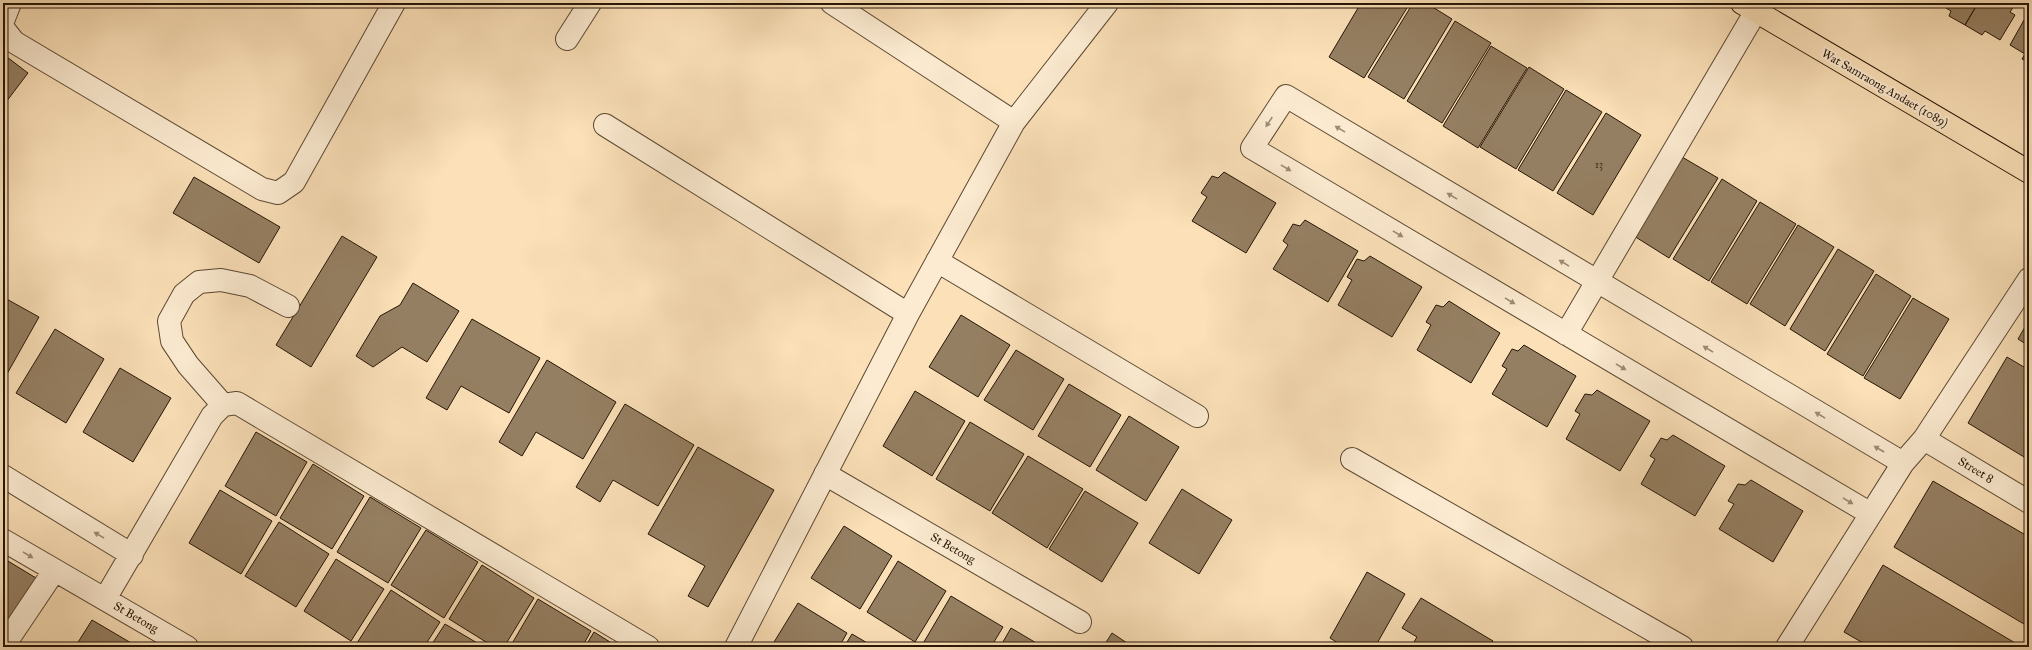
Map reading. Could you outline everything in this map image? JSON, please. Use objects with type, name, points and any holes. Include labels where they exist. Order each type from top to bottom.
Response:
[{"type":"main road","name":"Wat Samraong Andaet (1089)","points":[[1749,7],[2029,172]]},
{"type":"street","points":[[3,21],[10,3]]},
{"type":"street","points":[[3,28],[14,42],[262,189],[278,193],[294,182],[394,3]]},
{"type":"street","points":[[567,40],[590,3]]},
{"type":"street","points":[[832,3],[1014,122]]},
{"type":"street","points":[[736,647],[908,314],[1014,122],[1105,4]]},
{"type":"street","points":[[1566,334],[1597,283],[1749,7]]},
{"type":"street","points":[[1871,514],[1252,148],[1286,96],[1597,283],[1903,463]]},
{"type":"street","points":[[606,125],[908,314]]},
{"type":"street","points":[[937,261],[1198,416]]},
{"type":"street","points":[[1794,645],[1871,514],[1903,463],[1924,439],[2029,279]]},
{"type":"street","points":[[224,405],[188,365],[172,341],[169,321],[184,294],[199,282],[221,280],[250,286],[288,306]]},
{"type":"street","points":[[105,599],[212,416],[224,405],[237,403],[648,647]]},
{"type":"street","name":"Street 8","points":[[1924,439],[2029,502]]},
{"type":"street","points":[[1352,459],[1682,647]]},
{"type":"street","name":"St Betong","points":[[825,474],[1080,622]]},
{"type":"street","points":[[3,476],[132,555]]},
{"type":"street","name":"St Betong","points":[[3,540],[187,647]]},
{"type":"street","points":[[3,647],[54,571]]},
{"type":"building","points":[[1361,3],[1410,3],[1364,78],[1329,57]]},
{"type":"building","points":[[1413,3],[1426,3],[1452,19],[1404,99],[1368,77]]},
{"type":"building","points":[[1938,3],[1978,3],[1965,25],[1949,16],[1951,11]]},
{"type":"building","points":[[1978,3],[2016,3],[2010,12],[2015,15],[2000,40],[1985,31],[1982,35],[1965,25]]},
{"type":"building","points":[[2024,20],[2029,22],[2029,62],[2022,59],[2025,54],[2010,45]]},
{"type":"building","points":[[1455,21],[1491,43],[1442,123],[1407,101]]},
{"type":"building","points":[[1491,46],[1527,68],[1478,148],[1443,126]]},
{"type":"building","points":[[3,54],[28,73],[3,106]]},
{"type":"building","points":[[1529,67],[1564,89],[1516,169],[1480,147]]},
{"type":"building","points":[[1566,90],[1602,112],[1553,191],[1518,170]]},
{"type":"building","points":[[1606,113],[1641,135],[1593,215],[1557,193]]},
{"type":"building","points":[[1682,157],[1718,178],[1669,258],[1634,236]]},
{"type":"building","points":[[1224,172],[1276,203],[1246,253],[1192,221],[1207,197],[1201,193],[1212,176],[1218,178]]},
{"type":"building","points":[[194,177],[280,227],[259,263],[173,213]]},
{"type":"building","points":[[1722,179],[1757,201],[1709,281],[1673,259]]},
{"type":"building","points":[[1760,202],[1796,224],[1747,304],[1711,282]]},
{"type":"building","points":[[1305,220],[1358,251],[1328,302],[1273,269],[1288,245],[1283,241],[1293,224],[1300,226]]},
{"type":"building","points":[[1798,225],[1834,247],[1785,326],[1750,304]]},
{"type":"building","points":[[342,236],[377,257],[311,367],[276,345]]},
{"type":"building","points":[[1838,249],[1874,271],[1825,351],[1790,329]]},
{"type":"building","points":[[1370,256],[1422,287],[1392,337],[1338,305],[1352,280],[1347,277],[1357,259],[1364,261]]},
{"type":"building","points":[[1876,274],[1911,296],[1863,376],[1827,354]]},
{"type":"building","points":[[413,283],[459,311],[427,362],[402,347],[373,367],[356,356],[380,316],[400,305]]},
{"type":"building","points":[[3,297],[39,317],[3,381]]},
{"type":"building","points":[[1913,298],[1949,319],[1900,399],[1864,378]]},
{"type":"building","points":[[1449,301],[1500,333],[1471,383],[1417,350],[1431,325],[1426,322],[1436,305],[1443,307]]},
{"type":"building","points":[[961,315],[1010,345],[978,397],[929,367]]},
{"type":"building","points":[[472,319],[540,358],[509,413],[461,386],[447,410],[426,398]]},
{"type":"building","points":[[2029,320],[2029,346],[2018,339]]},
{"type":"building","points":[[55,329],[104,359],[66,423],[16,393]]},
{"type":"building","points":[[1524,345],[1576,376],[1547,427],[1492,394],[1507,369],[1502,366],[1512,349],[1518,351]]},
{"type":"building","points":[[1016,350],[1064,379],[1033,430],[984,400]]},
{"type":"building","points":[[2007,357],[2029,370],[2029,460],[1968,423]]},
{"type":"building","points":[[547,360],[616,402],[583,459],[536,432],[522,456],[499,442]]},
{"type":"building","points":[[120,368],[171,398],[133,462],[83,432]]},
{"type":"building","points":[[1069,384],[1121,415],[1090,467],[1038,436]]},
{"type":"building","points":[[1597,390],[1650,421],[1620,471],[1566,439],[1580,414],[1575,411],[1585,394],[1592,395]]},
{"type":"building","points":[[915,391],[965,421],[932,476],[883,446]]},
{"type":"building","points":[[625,404],[694,445],[658,506],[613,480],[600,502],[576,487]]},
{"type":"building","points":[[1129,416],[1179,447],[1146,501],[1096,470]]},
{"type":"building","points":[[970,422],[1024,454],[990,511],[936,479]]},
{"type":"building","points":[[256,432],[307,462],[276,516],[225,486]]},
{"type":"building","points":[[1673,435],[1725,466],[1695,516],[1641,484],[1655,459],[1650,456],[1661,438],[1667,440]]},
{"type":"building","points":[[698,447],[774,490],[708,607],[688,596],[705,566],[648,534]]},
{"type":"building","points":[[1028,456],[1083,489],[1047,548],[992,513]]},
{"type":"building","points":[[313,464],[364,496],[332,549],[280,518]]},
{"type":"building","points":[[1751,480],[1803,511],[1773,562],[1719,529],[1734,504],[1728,501],[1738,484],[1745,485]]},
{"type":"building","points":[[1933,481],[2029,537],[2029,627],[1894,547]]},
{"type":"building","points":[[1182,489],[1232,520],[1199,574],[1149,543]]},
{"type":"building","points":[[220,490],[272,521],[241,574],[189,543]]},
{"type":"building","points":[[1085,491],[1138,523],[1102,582],[1049,549]]},
{"type":"building","points":[[370,497],[421,528],[388,583],[337,552]]},
{"type":"building","points":[[279,522],[329,554],[296,607],[245,576]]},
{"type":"building","points":[[844,526],[892,556],[860,609],[811,578]]},
{"type":"building","points":[[426,530],[478,562],[444,618],[391,585]]},
{"type":"building","points":[[3,558],[36,578],[3,634]]},
{"type":"building","points":[[336,559],[384,589],[351,641],[304,611]]},
{"type":"building","points":[[898,561],[946,591],[915,642],[867,612]]},
{"type":"building","points":[[482,565],[534,598],[504,647],[494,647],[449,619]]},
{"type":"building","points":[[1883,565],[2022,647],[1870,647],[1844,632]]},
{"type":"building","points":[[1367,572],[1405,594],[1375,647],[1344,647],[1330,638]]},
{"type":"building","points":[[391,590],[440,622],[424,647],[363,647],[357,643]]},
{"type":"building","points":[[951,596],[1003,627],[991,647],[921,647]]},
{"type":"building","points":[[1421,598],[1493,641],[1489,647],[1411,647],[1417,637],[1402,628]]},
{"type":"building","points":[[538,599],[591,631],[582,647],[510,647]]},
{"type":"building","points":[[798,603],[847,633],[839,647],[771,647]]},
{"type":"building","points":[[92,620],[138,647],[75,647]]},
{"type":"building","points":[[445,624],[484,647],[430,647]]},
{"type":"building","points":[[1011,628],[1043,647],[1000,647]]},
{"type":"building","points":[[594,632],[618,647],[585,647]]},
{"type":"building","points":[[1112,633],[1133,647],[1103,647]]},
{"type":"building","points":[[852,634],[874,647],[844,647]]}]
